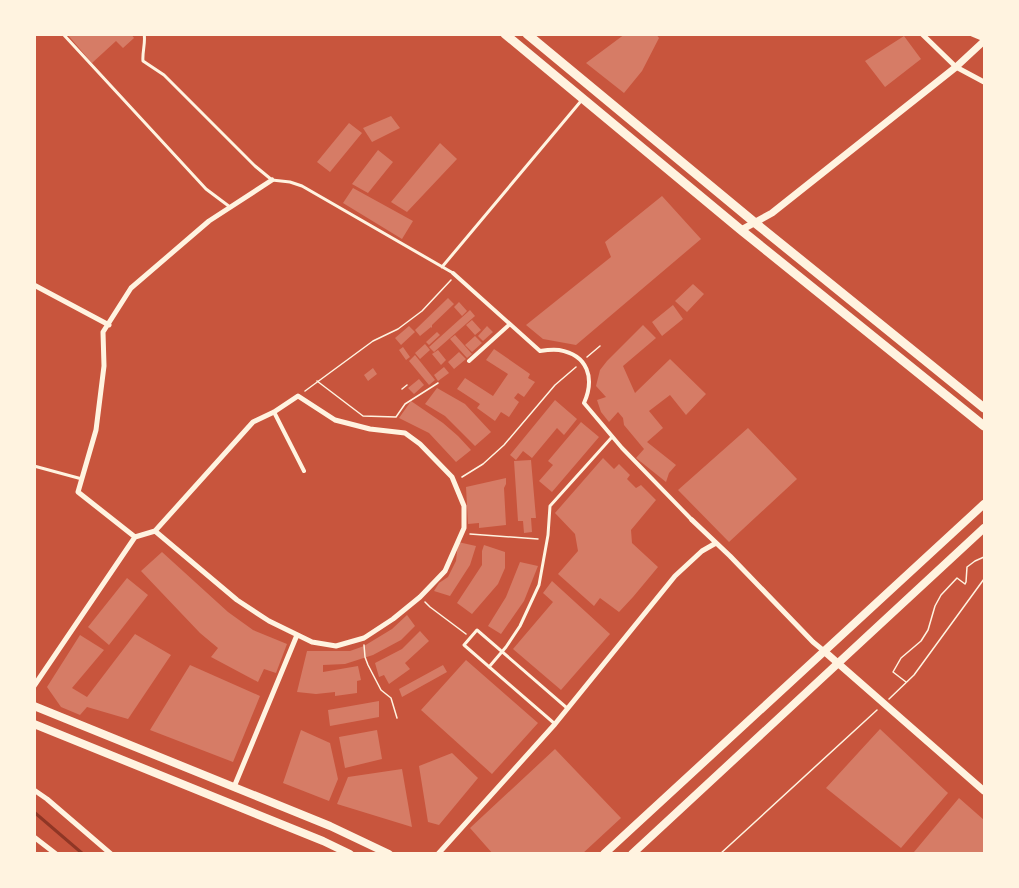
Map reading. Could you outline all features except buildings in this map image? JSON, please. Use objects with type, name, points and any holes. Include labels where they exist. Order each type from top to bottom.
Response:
[{"type":"main road","points":[[505,34],[741,230],[984,426]]},
{"type":"main road","points":[[527,34],[984,408]]},
{"type":"main road","points":[[604,854],[984,504]]},
{"type":"main road","points":[[632,854],[984,528]]},
{"type":"main road","points":[[34,706],[330,826],[389,854]]},
{"type":"main road","points":[[34,724],[350,854]]},
{"type":"street","points":[[922,34],[956,66],[984,82]]},
{"type":"street","points":[[741,230],[772,213],[956,66],[983,42],[972,34]]},
{"type":"street","points":[[135,537],[78,492],[96,430],[104,366],[104,332],[131,288],[209,221],[272,180]]},
{"type":"street","points":[[455,274],[540,351],[557,349],[573,354],[582,361],[587,368],[590,383],[584,403],[612,437],[813,642],[984,791]]},
{"type":"street","points":[[34,285],[109,324]]},
{"type":"street","points":[[469,361],[510,324]]},
{"type":"street","points":[[34,686],[135,537],[154,531],[253,422],[274,412],[298,396],[335,420],[370,429],[405,433],[420,444],[452,477],[464,506],[464,528],[445,571],[420,597],[393,619],[363,638],[336,646],[312,642],[269,621],[237,600],[154,531]]},
{"type":"street","points":[[274,412],[304,471]]},
{"type":"street","points":[[438,854],[568,709],[675,576],[702,551],[716,543]]},
{"type":"street","points":[[234,787],[297,635]]},
{"type":"street","points":[[34,790],[111,854]]},
{"type":"street","points":[[34,837],[56,854]]},
{"type":"lane","points":[[63,34],[206,189],[230,207]]},
{"type":"lane","points":[[144,34],[143,62],[164,75],[255,166],[272,180],[302,186],[455,274]]},
{"type":"lane","points":[[442,267],[582,99]]},
{"type":"lane","points":[[489,667],[520,626],[539,585],[548,535],[550,506],[612,437]]},
{"type":"lane","points":[[34,466],[82,479]]},
{"type":"lane","points":[[555,724],[464,645],[470,638],[477,630],[568,709]]},
{"type":"path","points":[[298,396],[373,341],[398,329],[422,311],[455,274]]},
{"type":"path","points":[[454,482],[483,464],[504,445],[555,386],[600,346]]},
{"type":"path","points":[[317,381],[363,416],[396,417],[405,404],[438,382]]},
{"type":"path","points":[[402,389],[407,385]]},
{"type":"path","points":[[462,533],[538,539]]},
{"type":"path","points":[[906,682],[893,672],[897,665],[906,653],[921,641],[928,630],[930,619],[941,595],[957,578],[965,584],[967,567],[984,557]]},
{"type":"path","points":[[720,854],[914,675],[984,579]]},
{"type":"path","points":[[430,608],[470,638]]},
{"type":"path","points":[[363,638],[368,665],[381,690],[391,698],[397,718]]},
{"type":"waterway","points":[[34,812],[83,854]]}]
